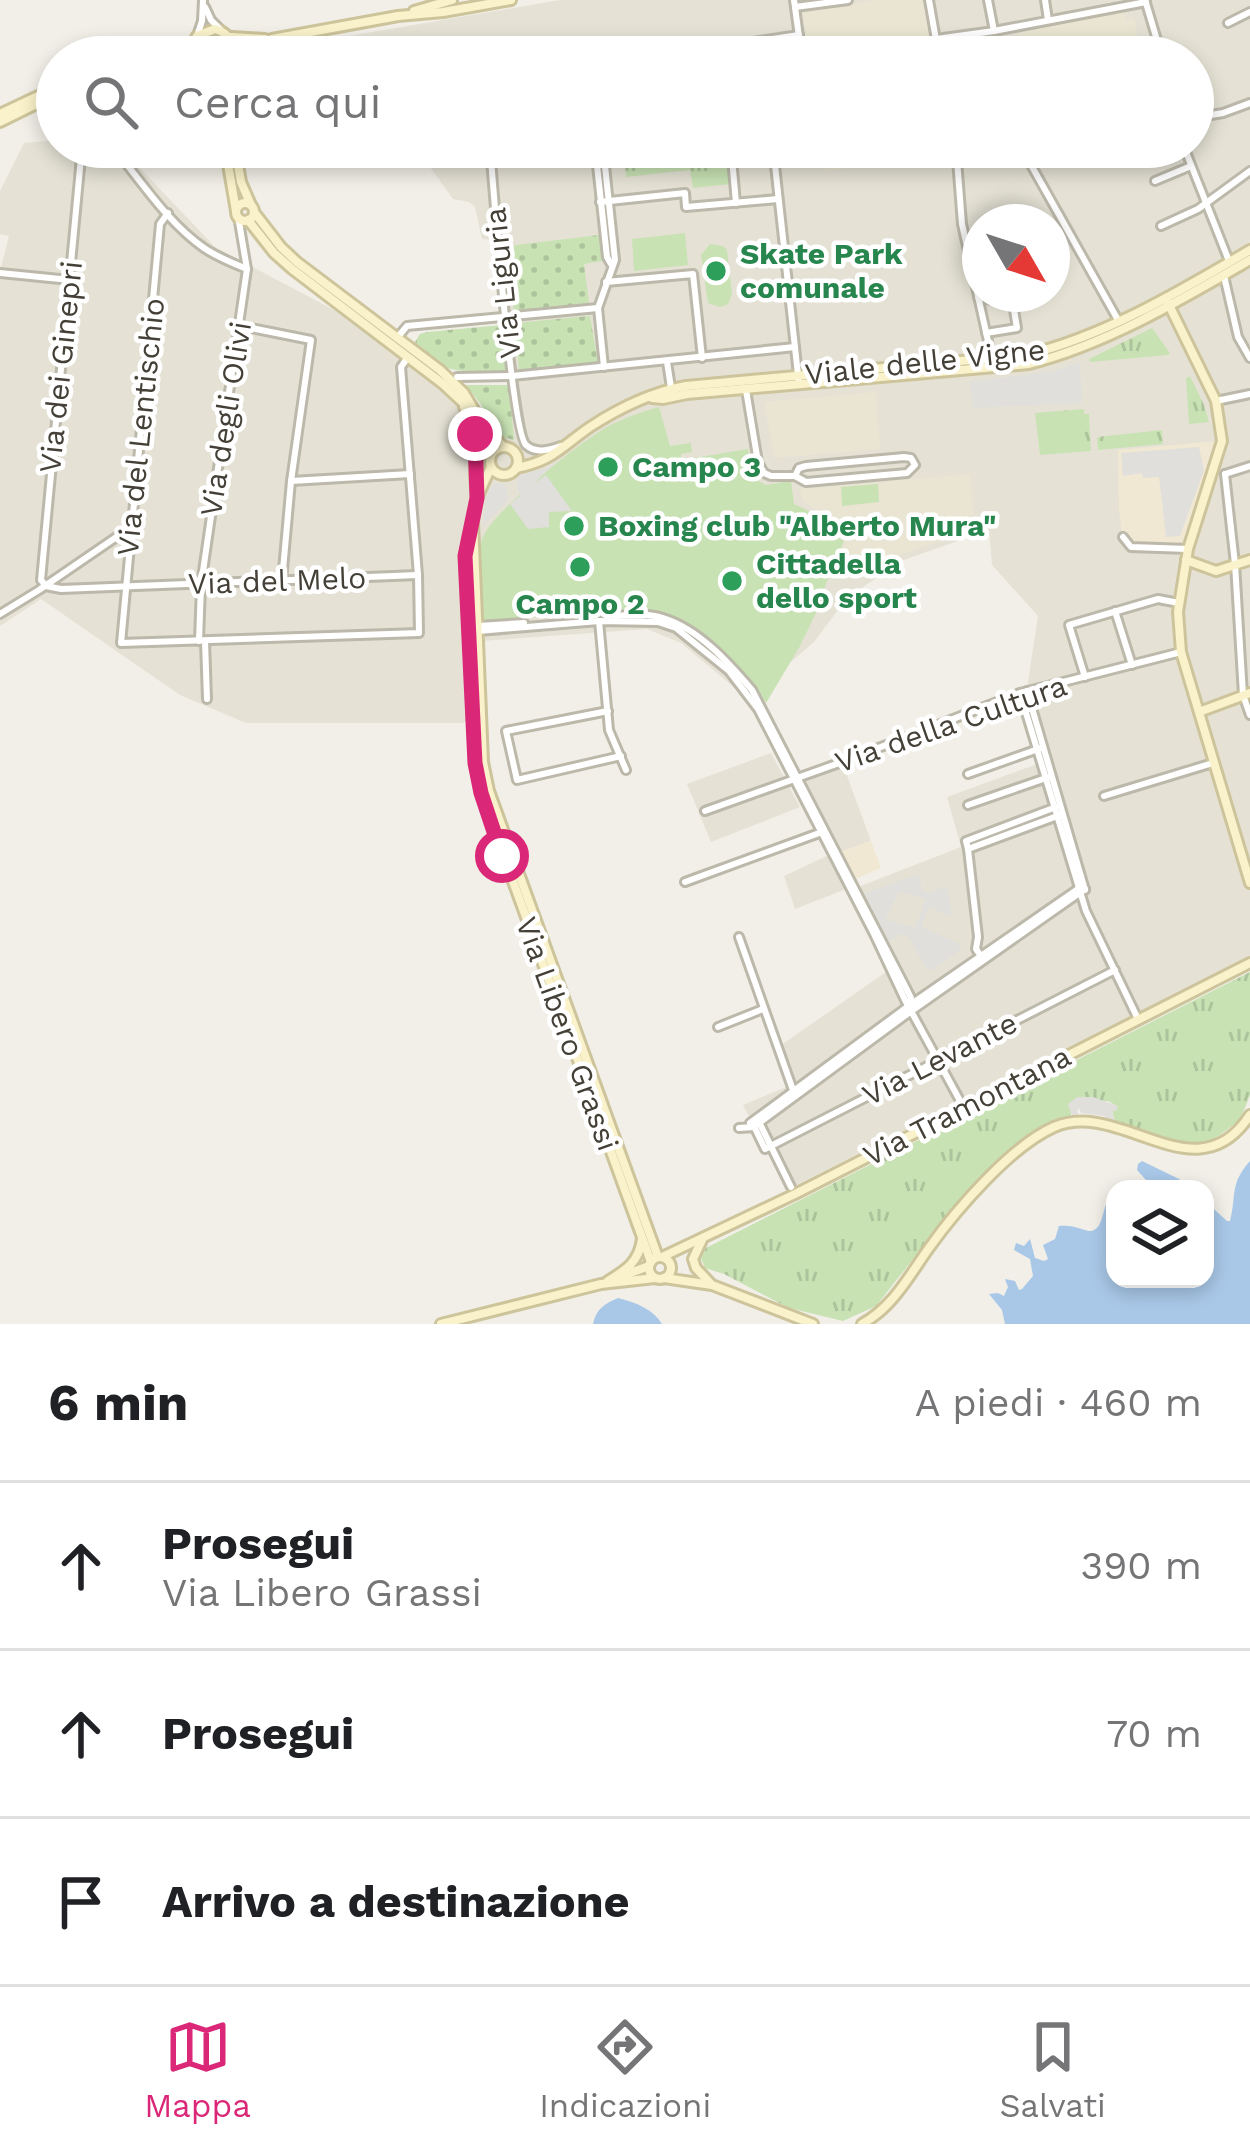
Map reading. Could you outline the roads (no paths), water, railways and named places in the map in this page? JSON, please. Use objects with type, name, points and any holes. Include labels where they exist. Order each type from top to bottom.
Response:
[{"type":"street","points":[[398,16],[452,0]]},
{"type":"street","points":[[288,36],[512,0]]},
{"type":"street","points":[[792,36],[800,35],[795,4],[848,0]]},
{"type":"street","points":[[928,0],[935,36]]},
{"type":"street","points":[[988,0],[994,32]]},
{"type":"street","points":[[1045,0],[1048,22]]},
{"type":"street","points":[[1104,0],[1106,11]]},
{"type":"street","points":[[965,36],[1146,1],[1156,36]]},
{"type":"street","points":[[204,2],[211,20],[226,36]]},
{"type":"street","points":[[197,36],[204,2]]},
{"type":"street","points":[[1228,23],[1250,12]]},
{"type":"street","points":[[197,36],[208,30],[233,36]]},
{"type":"street","points":[[0,118],[36,100]]},
{"type":"street","points":[[1214,114],[1250,103]]},
{"type":"street","name":"Via dei Ginepri","points":[[46,586],[41,580],[80,168]]},
{"type":"street","points":[[130,168],[195,241],[247,269]]},
{"type":"street","points":[[232,168],[245,214],[274,253],[397,338],[464,393],[485,428],[511,449],[517,462],[509,474],[494,471]]},
{"type":"street","points":[[239,168],[245,214]]},
{"type":"street","name":"Via Liguria","points":[[492,168],[521,437],[542,451],[568,443]]},
{"type":"street","points":[[601,168],[615,260],[598,308],[604,367]]},
{"type":"street","points":[[732,168],[736,203]]},
{"type":"street","points":[[775,168],[798,380]]},
{"type":"street","points":[[956,168],[962,224]]},
{"type":"street","points":[[1034,168],[1118,320]]},
{"type":"street","points":[[1155,182],[1186,168]]},
{"type":"street","points":[[1192,168],[1227,268],[1238,337],[1250,358]]},
{"type":"street","points":[[1161,226],[1207,202],[1250,171]]},
{"type":"street","points":[[605,202],[685,193],[686,207],[778,199]]},
{"type":"street","name":"Via del Lentischio","points":[[167,213],[160,224],[121,644],[202,641]]},
{"type":"street","name":"Via degli Olivi","points":[[207,699],[201,585],[241,326],[247,257],[240,232],[245,214]]},
{"type":"street","points":[[231,262],[242,248]]},
{"type":"street","name":"Viale delle Vigne","points":[[1227,268],[1250,250]]},
{"type":"street","name":"Viale delle Vigne","points":[[672,393],[1029,364],[1067,355],[1250,260]]},
{"type":"street","points":[[0,272],[70,280]]},
{"type":"street","points":[[606,282],[692,274],[702,358]]},
{"type":"street","points":[[321,285],[476,414]]},
{"type":"street","points":[[1167,300],[1216,401],[1222,441],[1187,555],[1179,603],[1181,652],[1250,883]]},
{"type":"street","name":"Viale delle Vigne","points":[[517,462],[540,462],[609,415],[650,398],[1026,355],[1065,346],[1167,300]]},
{"type":"street","points":[[397,338],[407,326],[598,308]]},
{"type":"street","points":[[981,312],[992,359]]},
{"type":"street","points":[[986,333],[1017,328],[1014,312]]},
{"type":"street","points":[[241,326],[311,340],[282,581]]},
{"type":"street","points":[[457,377],[512,376],[795,347]]},
{"type":"street","points":[[202,641],[419,633],[401,368],[408,357]]},
{"type":"street","points":[[667,362],[672,393]]},
{"type":"street","points":[[746,390],[764,473],[806,482],[907,473],[915,465],[904,457],[845,462],[806,466],[795,476]]},
{"type":"street","points":[[1216,401],[1250,394]]},
{"type":"street","points":[[463,405],[477,445],[477,498]]},
{"type":"street","points":[[485,428],[494,471]]},
{"type":"street","points":[[492,453],[504,447]]},
{"type":"street","points":[[1214,473],[1250,466]]},
{"type":"street","points":[[477,498],[494,471]]},
{"type":"street","points":[[292,481],[410,474]]},
{"type":"street","points":[[1225,474],[1250,715]]},
{"type":"street","name":"Via Libero Grassi","points":[[477,498],[465,556],[489,791],[646,1237],[660,1262],[650,1272],[660,1278]]},
{"type":"street","points":[[0,614],[131,527]]},
{"type":"street","points":[[1123,537],[1131,547],[1187,555],[1216,571],[1250,560]]},
{"type":"street","name":"Via del Melo","points":[[46,586],[418,575]]},
{"type":"street","points":[[1084,677],[1069,625],[1158,599],[1179,603]]},
{"type":"street","points":[[1115,611],[1132,666]]},
{"type":"street","points":[[570,621],[627,617]]},
{"type":"street","points":[[473,629],[627,617],[658,622],[676,628],[752,690],[964,1108]]},
{"type":"street","points":[[598,621],[609,730],[626,770]]},
{"type":"street","name":"Via della Cultura","points":[[705,811],[1024,692],[1181,652]]},
{"type":"street","points":[[1024,692],[1086,911],[1138,1018]]},
{"type":"street","points":[[1198,712],[1247,694]]},
{"type":"street","points":[[608,711],[506,731],[517,780],[621,756]]},
{"type":"street","points":[[968,774],[1041,748]]},
{"type":"street","points":[[1103,796],[1213,763]]},
{"type":"street","points":[[968,805],[1049,777]]},
{"type":"street","points":[[981,956],[976,949],[966,841],[1059,810]]},
{"type":"street","points":[[686,882],[822,831]]},
{"type":"street","points":[[791,1187],[756,1123],[981,956],[1081,891]]},
{"type":"street","points":[[911,1008],[1081,891]]},
{"type":"street","points":[[739,938],[795,1094]]},
{"type":"street","name":"Via Tramontana","points":[[660,1278],[660,1262],[684,1248],[1250,963]]},
{"type":"street","name":"Via Levante","points":[[768,1148],[1115,970]]},
{"type":"street","points":[[718,1028],[763,1009]]},
{"type":"street","points":[[862,1324],[888,1305],[969,1198],[1042,1134],[1077,1122],[1109,1126],[1175,1148],[1198,1149],[1226,1139],[1250,1115]]},
{"type":"street","points":[[601,1285],[629,1268],[646,1237],[667,1249],[684,1248]]},
{"type":"street","points":[[703,1239],[693,1259],[712,1285]]},
{"type":"street","points":[[601,1285],[660,1262],[686,1280]]},
{"type":"street","points":[[441,1324],[601,1285],[660,1278],[712,1285],[813,1324]]},
{"type":"water","points":[[1142,1161],[1180,1180],[1146,1180],[1138,1164]]},
{"type":"water","points":[[1250,1161],[1250,1324],[1005,1324],[1002,1310],[989,1294],[1004,1296],[1005,1279],[1022,1289],[1033,1276],[1030,1259],[1014,1250],[1016,1243],[1024,1246],[1030,1239],[1035,1258],[1044,1261],[1048,1259],[1043,1245],[1055,1239],[1059,1226],[1095,1230],[1106,1206],[1106,1288],[1214,1288],[1214,1209],[1230,1221],[1243,1169]]},
{"type":"water","points":[[618,1298],[643,1307],[662,1324],[593,1324],[601,1308]]},
{"type":"place","name":"Skate Park comunale","points":[[716,271]]},
{"type":"place","name":"Campo 3","points":[[608,467]]},
{"type":"place","name":"Boxing club \"Alberto Mura\"","points":[[574,526]]},
{"type":"place","name":"Campo 2","points":[[580,567]]},
{"type":"place","name":"Cittadella dello sport","points":[[732,581]]}]
